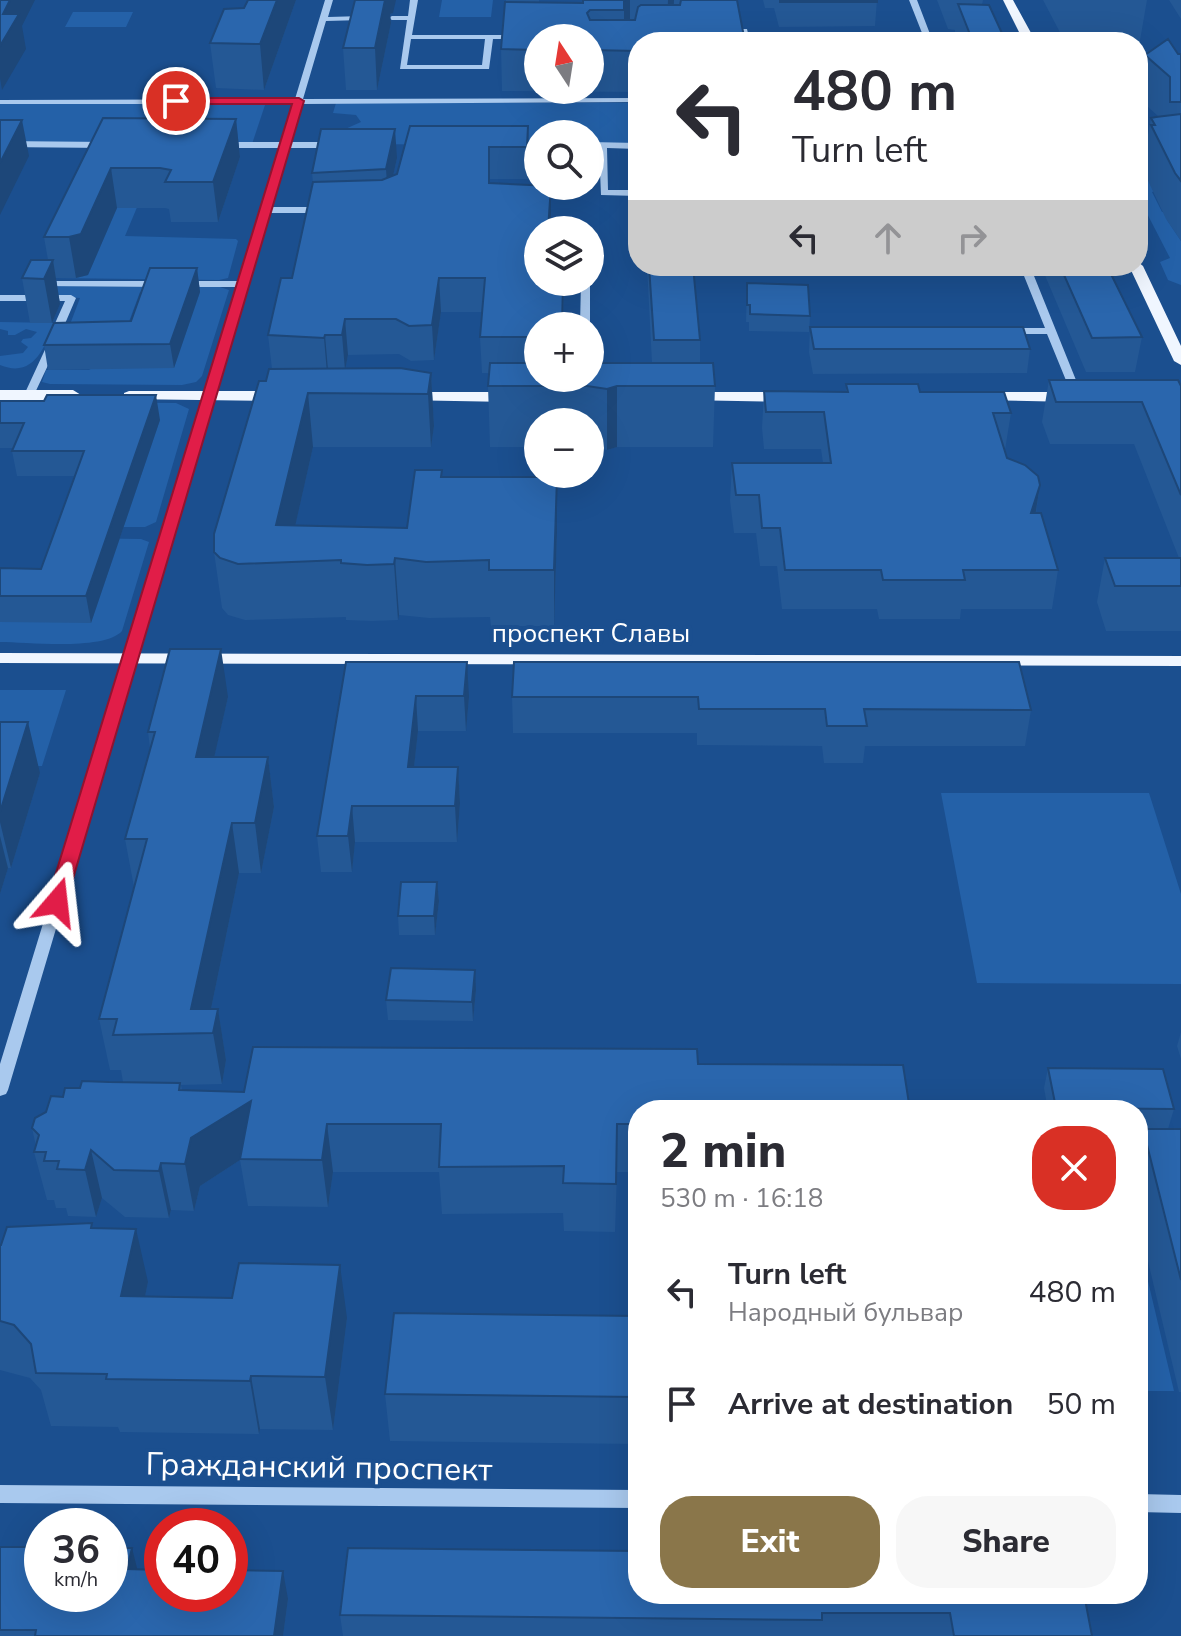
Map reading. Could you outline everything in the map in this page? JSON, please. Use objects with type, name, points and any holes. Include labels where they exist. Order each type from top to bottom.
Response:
[{"type":"main road","points":[[1008,0],[1025,32]]},
{"type":"main road","points":[[1141,276],[1181,361]]},
{"type":"main road","points":[[0,395],[87,395]]},
{"type":"main road","points":[[116,396],[301,396]]},
{"type":"main road","points":[[391,397],[524,397]]},
{"type":"main road","points":[[674,397],[807,397]]},
{"type":"main road","points":[[966,397],[1085,397]]},
{"type":"main road","name":"проспект Славы","points":[[0,658],[1181,661]]},
{"type":"street","points":[[0,1090],[329,0]]},
{"type":"street","points":[[414,0],[403,67],[486,67],[489,37]]},
{"type":"street","points":[[913,0],[925,32]]},
{"type":"street","points":[[324,19],[363,18]]},
{"type":"street","points":[[392,18],[411,18]]},
{"type":"street","points":[[716,31],[744,32]]},
{"type":"street","points":[[408,37],[524,37]]},
{"type":"street","points":[[0,102],[299,101],[524,96]]},
{"type":"street","points":[[604,98],[628,99]]},
{"type":"street","points":[[0,144],[118,145]]},
{"type":"street","points":[[208,145],[348,145]]},
{"type":"street","points":[[494,145],[524,145]]},
{"type":"street","points":[[604,145],[628,146]]},
{"type":"street","points":[[1148,152],[1181,152]]},
{"type":"street","points":[[604,193],[628,193]]},
{"type":"street","points":[[266,210],[334,210]]},
{"type":"street","points":[[30,298],[43,270]]},
{"type":"street","points":[[1029,276],[1051,331],[1085,397]]},
{"type":"street","points":[[37,284],[243,284]]},
{"type":"street","points":[[0,298],[71,298],[29,395]]},
{"type":"street","points":[[989,331],[1051,331]]},
{"type":"street","points":[[52,342],[67,342]]},
{"type":"street","name":"Гражданский проспект","points":[[0,1494],[628,1499]]},
{"type":"street","points":[[1148,1503],[1181,1504]]},
{"type":"shaded area","points":[[442,0],[493,0],[491,17],[439,17]]},
{"type":"shaded area","points":[[73,12],[133,12],[126,27],[65,27]]},
{"type":"shaded area","points":[[0,102],[266,102],[252,144],[0,144]]},
{"type":"shaded area","points":[[336,103],[628,103],[628,145],[604,145],[604,120],[524,120],[524,145],[326,144],[343,130],[361,122],[356,115],[333,113]]},
{"type":"shaded area","points":[[1148,155],[1181,155],[1148,166]]},
{"type":"shaded area","points":[[1148,174],[1156,191],[1152,192],[1162,212],[1167,212],[1167,220],[1181,241],[1181,285],[1168,280],[1160,262],[1170,258],[1148,215]]},
{"type":"shaded area","points":[[143,193],[125,236],[236,239],[228,278],[52,278],[84,210]]},
{"type":"shaded area","points":[[53,286],[220,287],[229,290],[202,376],[196,382],[182,385],[50,384],[42,382],[46,370],[89,370],[200,292],[140,292],[124,335],[66,335],[80,298],[46,295]]},
{"type":"shaded area","points":[[0,322],[55,323],[36,358],[21,368],[12,368],[0,365],[0,356],[23,353],[28,347],[21,342],[23,339],[31,338],[37,332],[26,329],[8,335],[8,331],[0,329]]},
{"type":"shaded area","points":[[0,402],[176,403],[189,409],[156,522],[145,527],[70,527],[71,521],[125,521],[159,420]]},
{"type":"shaded area","points":[[68,538],[141,539],[149,542],[122,631],[113,637],[83,643],[0,642],[0,622]]},
{"type":"shaded area","points":[[0,690],[66,690],[42,766],[0,766]]},
{"type":"shaded area","points":[[941,793],[1149,793],[1181,894],[1181,984],[977,983]]},
{"type":"shaded area","points":[[1148,1281],[1174,1391],[1148,1391]]},
{"type":"building","points":[[0,0],[10,0],[3,14],[19,14],[0,46]]},
{"type":"building","points":[[248,0],[277,0],[260,44],[210,43],[224,9],[244,8]]},
{"type":"building","points":[[355,0],[385,0],[375,48],[343,48]]},
{"type":"building","points":[[625,0],[624,10],[590,10],[587,13],[590,20],[635,20],[641,5],[680,5],[681,0],[737,0],[743,32],[628,32],[628,51],[604,50],[604,24],[524,24],[524,50],[501,49],[505,2]]},
{"type":"building","points":[[877,0],[877,2],[780,2]]},
{"type":"building","points":[[958,4],[989,5],[1001,32],[969,32]]},
{"type":"building","points":[[1168,39],[1181,54],[1181,102],[1170,102],[1170,77],[1148,58],[1148,53]]},
{"type":"building","points":[[1181,114],[1181,181],[1151,125],[1155,125],[1151,118]]},
{"type":"building","points":[[103,118],[236,119],[213,182],[165,182],[171,170],[160,168],[111,168],[81,234],[44,237]]},
{"type":"building","points":[[0,120],[22,120],[0,163]]},
{"type":"building","points":[[410,126],[524,126],[524,147],[489,147],[489,183],[524,185],[524,200],[550,200],[549,216],[524,216],[524,296],[563,296],[562,312],[524,312],[524,337],[480,337],[485,278],[439,278],[432,325],[409,326],[396,319],[345,319],[342,335],[325,335],[324,338],[268,335],[281,278],[292,278],[313,182],[382,180],[397,174]]},
{"type":"building","points":[[321,129],[395,129],[386,169],[312,173]]},
{"type":"building","points":[[31,260],[53,260],[44,279],[22,278]]},
{"type":"building","points":[[150,268],[197,268],[170,344],[44,345],[54,323],[131,321]]},
{"type":"building","points":[[650,276],[694,276],[700,340],[654,340]]},
{"type":"building","points":[[1064,276],[1112,276],[1142,337],[1092,338]]},
{"type":"building","points":[[747,283],[808,285],[810,316],[750,314]]},
{"type":"building","points":[[810,327],[1023,327],[1030,349],[814,349]]},
{"type":"building","points":[[490,363],[524,363],[524,386],[488,386]]},
{"type":"building","points":[[604,363],[713,363],[715,386],[617,386],[604,389]]},
{"type":"building","points":[[400,368],[431,373],[428,394],[308,393],[276,525],[407,528],[415,470],[442,470],[441,477],[524,477],[524,488],[557,488],[554,570],[489,570],[489,560],[426,562],[395,558],[394,564],[367,565],[341,563],[341,560],[238,564],[220,558],[214,552],[214,534],[259,381],[266,381],[269,369]]},
{"type":"building","points":[[1049,380],[1178,380],[1181,386],[1181,495],[1142,402],[1056,402]]},
{"type":"building","points":[[846,384],[918,384],[920,392],[1004,392],[1011,413],[993,413],[1007,458],[1025,465],[1038,476],[1040,485],[1031,513],[1041,513],[1058,570],[963,570],[965,580],[883,580],[881,570],[785,570],[780,528],[762,528],[759,495],[736,495],[732,463],[831,463],[824,412],[766,412],[764,391],[848,392]]},
{"type":"building","points":[[47,395],[156,395],[86,596],[0,596],[0,568],[41,569],[84,451],[12,451],[24,423],[0,423],[0,401],[44,401]]},
{"type":"building","points":[[1105,558],[1181,558],[1181,586],[1115,586]]},
{"type":"building","points":[[170,649],[221,649],[196,757],[268,757],[255,823],[232,823],[191,1009],[218,1009],[213,1033],[113,1035],[117,1019],[99,1019],[147,839],[125,839],[155,732],[148,732]]},
{"type":"building","points":[[346,662],[467,662],[464,696],[416,696],[408,767],[458,767],[455,806],[352,806],[348,836],[317,836]]},
{"type":"building","points":[[514,662],[1019,662],[1031,710],[864,709],[867,726],[827,726],[825,709],[699,709],[698,697],[512,697]]},
{"type":"building","points":[[0,722],[28,722],[0,812]]},
{"type":"building","points":[[401,882],[437,882],[434,916],[398,916]]},
{"type":"building","points":[[391,968],[475,970],[472,1002],[386,1000]]},
{"type":"building","points":[[253,1047],[697,1049],[698,1064],[903,1065],[908,1100],[628,1100],[628,1124],[617,1124],[616,1184],[563,1183],[564,1166],[439,1167],[441,1124],[327,1124],[322,1160],[240,1159],[251,1101],[191,1138],[185,1164],[161,1163],[159,1171],[114,1170],[91,1150],[85,1170],[57,1169],[59,1161],[44,1161],[46,1152],[34,1152],[39,1135],[32,1128],[35,1118],[46,1112],[51,1096],[63,1097],[65,1088],[80,1088],[82,1081],[180,1083],[179,1090],[244,1092]]},
{"type":"building","points":[[1048,1068],[1163,1069],[1174,1109],[1148,1109],[1148,1100],[1054,1100]]},
{"type":"building","points":[[1148,1129],[1181,1129],[1181,1280],[1148,1149]]},
{"type":"building","points":[[92,1223],[91,1228],[136,1229],[121,1296],[232,1298],[239,1263],[340,1265],[325,1377],[251,1376],[250,1381],[106,1379],[107,1374],[36,1373],[31,1344],[14,1325],[0,1321],[0,1245],[7,1227]]},
{"type":"building","points":[[394,1313],[628,1316],[628,1397],[385,1394]]},
{"type":"building","points":[[0,1547],[24,1547],[24,1612],[128,1612],[128,1569],[144,1569],[144,1612],[248,1612],[248,1570],[283,1571],[274,1636],[35,1636],[36,1630],[0,1630]]},
{"type":"building","points":[[348,1548],[628,1551],[628,1604],[1086,1604],[1092,1636],[954,1636],[950,1613],[822,1613],[822,1620],[340,1615]]},
{"type":"route","points":[[57,902],[299,101],[176,101]]}]
